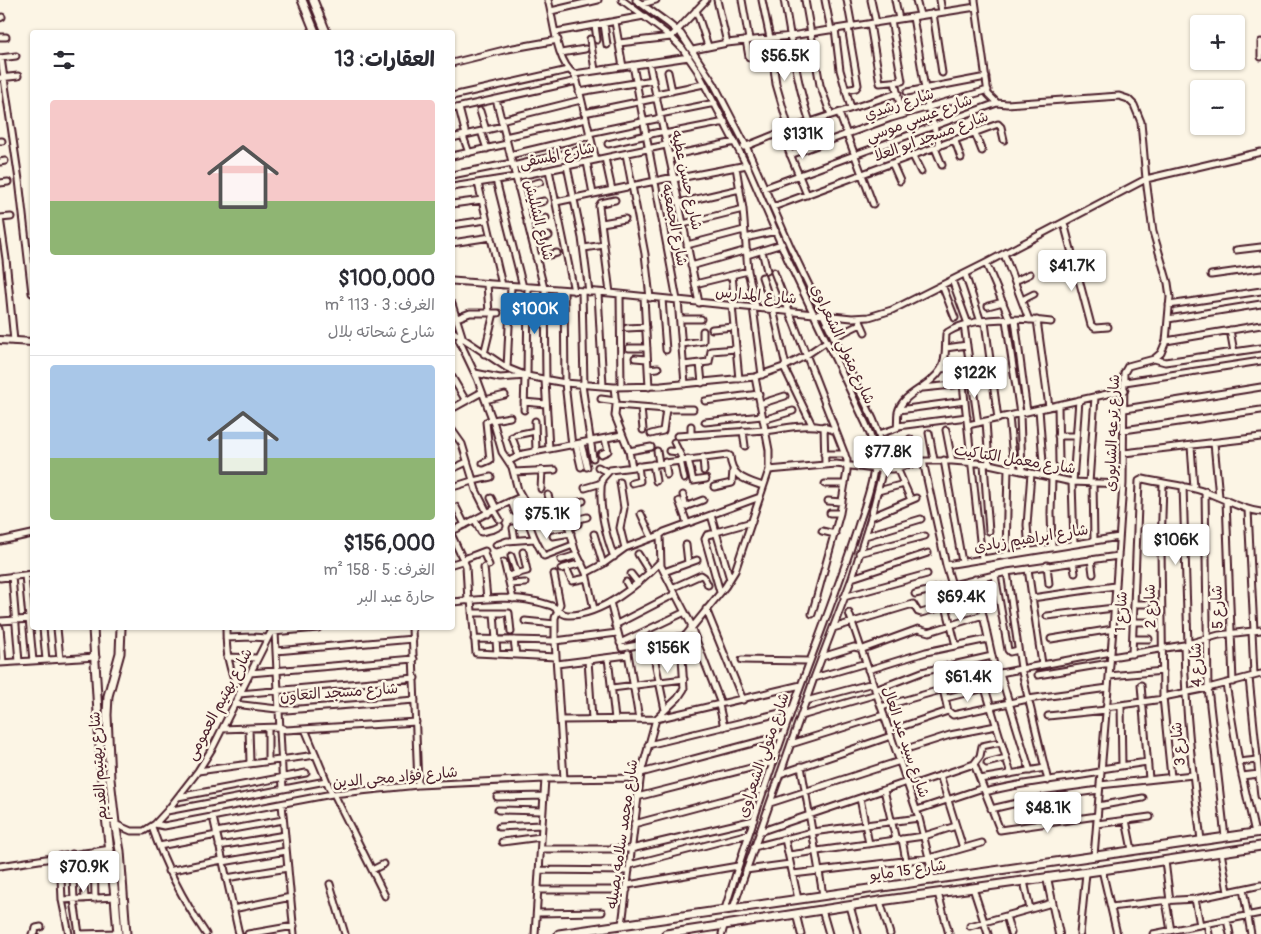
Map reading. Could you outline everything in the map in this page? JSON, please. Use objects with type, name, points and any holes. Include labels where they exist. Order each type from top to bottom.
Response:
[{"type":"main road","points":[[302,0],[314,30]]},
{"type":"main road","points":[[313,0],[325,30]]},
{"type":"main road","name":"شارع بهتيم القديم","points":[[93,630],[102,781],[111,849],[118,934]]},
{"type":"main road","name":"شارع بهتيم القديم","points":[[121,630],[120,653],[108,696],[107,709],[110,778],[120,851],[126,934]]},
{"type":"main road","name":"شارع 15 مايو","points":[[559,934],[1258,832]]},
{"type":"main road","name":"شارع 15 مايو","points":[[666,934],[715,930],[724,926],[880,901],[1086,873],[1261,846]]},
{"type":"street","points":[[548,0],[561,53],[568,70],[574,74],[577,81],[596,160]]},
{"type":"street","points":[[551,11],[575,3],[598,0]]},
{"type":"street","name":"شارع متولي الشعراوى","points":[[622,0],[671,37],[689,57],[715,103],[747,165],[870,433],[874,458],[874,469],[869,494],[850,552],[764,789],[725,909]]},
{"type":"street","name":"شارع متولي الشعراوى","points":[[636,0],[677,30],[693,50],[714,84],[746,146],[879,434],[883,469],[871,517],[852,578],[814,678],[733,908]]},
{"type":"street","points":[[642,4],[656,0]]},
{"type":"street","points":[[697,0],[708,46]]},
{"type":"street","points":[[619,43],[671,37],[706,0]]},
{"type":"street","points":[[718,0],[727,43]]},
{"type":"street","points":[[742,0],[749,58]]},
{"type":"street","points":[[762,0],[770,38],[776,84],[789,129]]},
{"type":"street","points":[[784,0],[799,88],[810,122]]},
{"type":"street","points":[[805,0],[820,84],[831,115]]},
{"type":"street","points":[[825,0],[845,90],[851,108]]},
{"type":"street","points":[[845,90],[856,88],[858,85],[847,0]]},
{"type":"street","points":[[872,0],[873,23],[880,81],[882,83],[902,81],[891,20]]},
{"type":"street","points":[[895,0],[899,19]]},
{"type":"street","points":[[916,0],[920,15]]},
{"type":"street","points":[[940,0],[942,12]]},
{"type":"street","points":[[975,0],[988,90],[991,98],[998,103],[1007,104],[1119,96],[1128,99],[1134,105],[1141,122],[1146,179],[1155,244],[1168,283],[1169,305],[1166,341],[1161,353],[1154,359]]},
{"type":"street","points":[[693,50],[727,43],[833,30],[976,7]]},
{"type":"street","points":[[933,13],[942,73]]},
{"type":"street","points":[[556,32],[644,16]]},
{"type":"street","points":[[913,17],[928,107],[942,165]]},
{"type":"street","points":[[615,22],[623,67]]},
{"type":"street","points":[[604,24],[607,45]]},
{"type":"street","points":[[595,25],[597,40]]},
{"type":"street","points":[[590,39],[595,70]]},
{"type":"street","points":[[455,61],[558,40]]},
{"type":"street","points":[[1261,42],[1261,57]]},
{"type":"street","points":[[561,53],[585,49]]},
{"type":"street","points":[[16,56],[1,58],[2,78],[19,180],[30,276]]},
{"type":"street","points":[[574,74],[689,57]]},
{"type":"street","name":"شارع حسن عطيه","points":[[649,63],[692,266],[698,303]]},
{"type":"street","name":"شارع الجمعيه","points":[[633,66],[678,300],[684,384]]},
{"type":"street","points":[[455,95],[568,70]]},
{"type":"street","points":[[668,72],[672,91]]},
{"type":"street","points":[[2,78],[18,76]]},
{"type":"street","points":[[907,92],[986,77]]},
{"type":"street","points":[[579,92],[652,80]]},
{"type":"street","points":[[455,109],[577,81]]},
{"type":"street","points":[[895,82],[902,115]]},
{"type":"street","points":[[584,112],[640,101],[704,84]]},
{"type":"street","name":"شارع رشدي","points":[[790,155],[902,115],[988,90]]},
{"type":"street","points":[[739,149],[789,129],[898,93]]},
{"type":"street","name":"شارع الشليش","points":[[496,99],[544,288],[546,404],[549,449]]},
{"type":"street","points":[[501,120],[581,100]]},
{"type":"street","points":[[510,155],[715,103]]},
{"type":"street","name":"شارع عيسي موسي","points":[[764,188],[998,103]]},
{"type":"street","points":[[459,108],[469,153]]},
{"type":"street","points":[[480,111],[487,149]]},
{"type":"street","points":[[839,113],[873,204]]},
{"type":"street","points":[[505,137],[586,119]]},
{"type":"street","points":[[608,144],[646,135],[725,122]]},
{"type":"street","name":"شارع مسجد ابو العلا","points":[[773,207],[998,124],[1001,127],[1004,140]]},
{"type":"street","points":[[455,137],[503,126]]},
{"type":"street","points":[[781,132],[807,195]]},
{"type":"street","points":[[975,133],[982,151]]},
{"type":"street","points":[[955,140],[962,158]]},
{"type":"street","points":[[669,156],[735,142]]},
{"type":"street","points":[[455,155],[507,144]]},
{"type":"street","name":"شارع المسقى","points":[[455,187],[516,177],[666,145]]},
{"type":"street","points":[[455,174],[592,147]]},
{"type":"street","name":"شارع المدارس","points":[[455,281],[610,293],[858,318],[881,314],[942,286],[1146,179],[1261,152]]},
{"type":"street","points":[[626,154],[645,254],[650,298]]},
{"type":"street","points":[[913,156],[921,172]]},
{"type":"street","points":[[606,158],[612,190]]},
{"type":"street","points":[[586,162],[593,194]]},
{"type":"street","points":[[892,164],[900,181]]},
{"type":"street","points":[[556,202],[654,180],[747,165]]},
{"type":"street","points":[[567,166],[584,248],[589,292]]},
{"type":"street","points":[[736,167],[743,210],[748,271],[762,375]]},
{"type":"street","points":[[549,170],[574,291]]},
{"type":"street","points":[[496,180],[526,287],[524,410]]},
{"type":"street","points":[[0,183],[8,182]]},
{"type":"street","points":[[518,188],[540,182]]},
{"type":"street","points":[[478,183],[502,285]]},
{"type":"street","points":[[679,203],[740,189]]},
{"type":"street","points":[[455,204],[482,200]]},
{"type":"street","points":[[610,293],[600,204],[615,200]]},
{"type":"street","points":[[523,206],[544,201]]},
{"type":"street","points":[[683,224],[743,210]]},
{"type":"street","points":[[11,217],[0,218],[2,253],[14,341]]},
{"type":"street","points":[[527,223],[546,218]]},
{"type":"street","points":[[602,224],[625,219]]},
{"type":"street","points":[[455,225],[486,220]]},
{"type":"street","points":[[1064,223],[1091,325],[1095,328],[1108,327]]},
{"type":"street","points":[[687,245],[744,230]]},
{"type":"street","points":[[745,238],[776,231]]},
{"type":"street","points":[[532,240],[549,236]]},
{"type":"street","points":[[455,243],[490,237]]},
{"type":"street","points":[[692,266],[762,251],[782,244]]},
{"type":"street","points":[[584,248],[604,245]]},
{"type":"street","points":[[1236,250],[1261,247]]},
{"type":"street","points":[[762,251],[767,271]]},
{"type":"street","points":[[536,258],[557,253]]},
{"type":"street","points":[[1004,254],[1029,320]]},
{"type":"street","points":[[986,263],[1010,320],[1027,412]]},
{"type":"street","points":[[1212,275],[1261,268]]},
{"type":"street","points":[[695,284],[748,271]]},
{"type":"street","points":[[774,272],[805,356],[845,454],[847,465],[840,513],[812,614]]},
{"type":"street","points":[[965,274],[983,322],[998,419]]},
{"type":"street","points":[[1014,281],[1030,274]]},
{"type":"street","points":[[732,275],[739,380]]},
{"type":"street","points":[[762,277],[773,309],[785,367],[812,425]]},
{"type":"street","points":[[952,280],[966,324],[967,346],[978,423]]},
{"type":"street","points":[[484,354],[494,313],[487,284]]},
{"type":"street","points":[[507,368],[511,286]]},
{"type":"street","points":[[942,286],[955,318]]},
{"type":"street","points":[[564,290],[565,383],[576,445],[584,467]]},
{"type":"street","points":[[582,291],[583,385],[593,458]]},
{"type":"street","points":[[1169,305],[1261,291]]},
{"type":"street","points":[[598,292],[603,386]]},
{"type":"street","points":[[620,294],[618,387],[615,416],[640,481],[632,483]]},
{"type":"street","points":[[1022,300],[1034,294]]},
{"type":"street","points":[[644,297],[648,387]]},
{"type":"street","points":[[662,299],[666,350]]},
{"type":"street","points":[[988,306],[1003,302]]},
{"type":"street","points":[[1168,319],[1261,304]]},
{"type":"street","points":[[455,312],[461,339],[493,419],[502,452],[514,472],[521,497],[533,516],[583,501]]},
{"type":"street","points":[[457,318],[470,313],[494,313]]},
{"type":"street","points":[[858,318],[865,332]]},
{"type":"street","points":[[680,319],[701,319]]},
{"type":"street","points":[[1010,320],[1020,414],[1022,471]]},
{"type":"street","points":[[1038,320],[1049,407]]},
{"type":"street","points":[[898,426],[899,410],[904,400],[922,388],[941,369],[947,333],[966,324],[983,322],[1038,320],[1051,322]]},
{"type":"street","points":[[834,337],[861,324]]},
{"type":"street","points":[[1166,341],[1261,326]]},
{"type":"street","points":[[627,328],[646,327]]},
{"type":"street","points":[[712,329],[734,327]]},
{"type":"street","points":[[1230,330],[1234,352]]},
{"type":"street","points":[[682,344],[703,340],[703,331]]},
{"type":"street","points":[[455,334],[507,368],[526,376],[565,383],[618,387],[648,387],[755,377],[785,367],[827,341]]},
{"type":"street","points":[[455,342],[461,339]]},
{"type":"street","points":[[0,340],[30,342]]},
{"type":"street","points":[[946,348],[967,346]]},
{"type":"street","points":[[629,348],[647,348]]},
{"type":"street","points":[[1154,359],[1165,362],[1261,348]]},
{"type":"street","points":[[683,365],[709,362],[711,351],[736,349]]},
{"type":"street","points":[[635,358],[647,358]]},
{"type":"street","name":"شارع ترعه الشابورى","points":[[1094,856],[1123,484],[1124,373],[1128,366],[1154,359]]},
{"type":"street","points":[[1125,382],[1261,361]]},
{"type":"street","points":[[700,363],[702,383]]},
{"type":"street","points":[[941,369],[970,366]]},
{"type":"street","points":[[648,369],[658,368]]},
{"type":"street","points":[[475,373],[493,378],[526,376]]},
{"type":"street","points":[[656,718],[682,694],[684,679],[680,644],[684,635],[730,579],[752,522],[769,470],[765,430],[755,377]]},
{"type":"street","points":[[455,383],[466,400]]},
{"type":"street","points":[[922,388],[972,383]]},
{"type":"street","points":[[963,384],[973,462],[982,559]]},
{"type":"street","points":[[1125,409],[1261,387]]},
{"type":"street","points":[[968,425],[1125,390]]},
{"type":"street","points":[[455,406],[482,392]]},
{"type":"street","points":[[705,401],[758,394]]},
{"type":"street","points":[[485,400],[505,395]]},
{"type":"street","points":[[760,404],[786,396]]},
{"type":"street","points":[[1094,540],[1091,483],[1095,397]]},
{"type":"street","points":[[601,399],[641,407],[694,409]]},
{"type":"street","points":[[1074,544],[1073,482],[1078,400]]},
{"type":"street","points":[[899,410],[965,401]]},
{"type":"street","points":[[524,402],[546,404]]},
{"type":"street","points":[[1058,405],[1059,462]]},
{"type":"street","points":[[641,407],[644,430]]},
{"type":"street","points":[[651,434],[663,432],[666,409]]},
{"type":"street","points":[[1039,409],[1044,476]]},
{"type":"street","points":[[1124,430],[1261,410]]},
{"type":"street","points":[[705,422],[763,418],[793,412]]},
{"type":"street","points":[[1006,555],[1011,468],[1009,416]]},
{"type":"street","points":[[483,463],[490,460],[486,422],[493,419],[510,417]]},
{"type":"street","points":[[879,434],[898,426],[967,418]]},
{"type":"street","points":[[986,421],[989,531]]},
{"type":"street","points":[[535,422],[536,451]]},
{"type":"street","points":[[677,436],[812,425],[824,426],[836,431]]},
{"type":"street","points":[[691,426],[691,435]]},
{"type":"street","points":[[824,426],[825,465]]},
{"type":"street","points":[[946,430],[952,460]]},
{"type":"street","points":[[519,456],[514,436],[535,431]]},
{"type":"street","points":[[743,431],[745,446]]},
{"type":"street","points":[[929,433],[934,460]]},
{"type":"street","points":[[455,434],[462,444],[479,498],[488,514]]},
{"type":"street","points":[[509,461],[536,451],[622,435]]},
{"type":"street","points":[[1058,436],[1076,436]]},
{"type":"street","points":[[1124,453],[1214,444],[1261,437]]},
{"type":"street","points":[[601,454],[608,452],[605,439]]},
{"type":"street","points":[[910,439],[914,462]]},
{"type":"street","points":[[674,442],[693,481],[706,479]]},
{"type":"street","points":[[1214,444],[1219,497]]},
{"type":"street","points":[[1191,446],[1194,488]]},
{"type":"street","points":[[629,451],[651,447]]},
{"type":"street","points":[[656,480],[659,463],[658,451]]},
{"type":"street","points":[[669,451],[679,452]]},
{"type":"street","points":[[824,454],[845,454]]},
{"type":"street","points":[[614,557],[605,528],[602,483],[607,472],[635,466],[729,455],[733,470],[744,479],[763,486]]},
{"type":"street","points":[[704,457],[704,471]]},
{"type":"street","points":[[683,460],[684,479]]},
{"type":"street","points":[[944,460],[962,562]]},
{"type":"street","name":"شارع معمل الكتاكيت","points":[[769,470],[825,465],[847,465],[883,469],[897,468],[914,462],[952,460],[1011,468],[1073,482],[1123,484]]},
{"type":"street","points":[[923,461],[946,565],[957,602]]},
{"type":"street","points":[[455,468],[467,462]]},
{"type":"street","points":[[659,463],[667,475]]},
{"type":"street","points":[[598,468],[607,472]]},
{"type":"street","points":[[871,517],[914,499],[904,484],[897,468]]},
{"type":"street","points":[[541,489],[542,470]]},
{"type":"street","points":[[514,472],[554,470]]},
{"type":"street","points":[[714,487],[732,483],[733,470]]},
{"type":"street","points":[[1029,551],[1027,525],[1031,473]]},
{"type":"street","points":[[456,486],[491,477]]},
{"type":"street","points":[[1052,478],[1052,547]]},
{"type":"street","name":"شارع 1","points":[[1132,654],[1139,481],[1163,484]]},
{"type":"street","points":[[620,482],[624,508],[620,528],[625,548]]},
{"type":"street","points":[[584,488],[602,483]]},
{"type":"street","points":[[825,484],[845,484]]},
{"type":"street","points":[[878,491],[904,484]]},
{"type":"street","points":[[1163,484],[1205,491],[1248,510],[1261,512]]},
{"type":"street","name":"شارع 2","points":[[1163,484],[1161,549],[1163,698],[1171,777]]},
{"type":"street","name":"شارع 3","points":[[1183,486],[1186,692],[1201,840]]},
{"type":"street","name":"شارع 4","points":[[1205,491],[1208,688],[1225,837]]},
{"type":"street","points":[[548,495],[570,530],[573,545],[586,575],[594,609]]},
{"type":"street","points":[[683,495],[687,523]]},
{"type":"street","points":[[568,572],[572,581],[586,575],[625,548],[760,496]]},
{"type":"street","points":[[455,530],[521,497]]},
{"type":"street","points":[[491,498],[500,520]]},
{"type":"street","points":[[684,507],[703,500]]},
{"type":"street","name":"شارع 5","points":[[1226,500],[1231,633],[1229,683],[1239,762],[1258,832]]},
{"type":"street","points":[[511,501],[515,512]]},
{"type":"street","points":[[679,501],[684,507]]},
{"type":"street","points":[[828,501],[842,502]]},
{"type":"street","points":[[456,506],[465,525]]},
{"type":"street","points":[[1248,510],[1253,631],[1251,677],[1261,796]]},
{"type":"street","points":[[830,513],[840,513]]},
{"type":"street","points":[[641,514],[652,538]]},
{"type":"street","points":[[711,514],[730,579]]},
{"type":"street","points":[[553,536],[570,530],[578,524],[580,519],[587,517]]},
{"type":"street","points":[[557,521],[563,518]]},
{"type":"street","points":[[528,519],[534,539],[544,556],[573,545]]},
{"type":"street","points":[[865,536],[921,519]]},
{"type":"street","points":[[475,520],[479,531],[500,526]]},
{"type":"street","points":[[720,592],[705,539],[707,535],[752,522]]},
{"type":"street","points":[[513,528],[515,540]]},
{"type":"street","points":[[485,531],[487,538]]},
{"type":"street","points":[[822,531],[835,534]]},
{"type":"street","points":[[0,541],[30,534]]},
{"type":"street","points":[[594,534],[603,564]]},
{"type":"street","points":[[660,535],[660,562],[691,627],[720,705],[724,727]]},
{"type":"street","points":[[859,553],[925,536]]},
{"type":"street","name":"شارع ابراهيم زبادى","points":[[946,565],[1119,537]]},
{"type":"street","points":[[496,545],[515,540],[534,539]]},
{"type":"street","points":[[455,542],[464,559],[468,574],[475,650],[477,653],[556,657]]},
{"type":"street","points":[[686,545],[688,563]]},
{"type":"street","points":[[455,563],[484,551],[487,599]]},
{"type":"street","points":[[499,574],[517,574],[528,570],[523,552]]},
{"type":"street","points":[[852,578],[928,553]]},
{"type":"street","points":[[638,554],[650,573]]},
{"type":"street","points":[[561,560],[577,555]]},
{"type":"street","points":[[511,556],[517,574]]},
{"type":"street","points":[[915,594],[1007,572],[1118,556]]},
{"type":"street","points":[[1091,559],[1093,574]]},
{"type":"street","points":[[664,572],[697,560]]},
{"type":"street","points":[[504,562],[513,599]]},
{"type":"street","points":[[455,602],[487,599],[533,601],[552,606],[567,615],[594,609],[610,602],[638,583],[660,562]]},
{"type":"street","points":[[1073,562],[1074,573]]},
{"type":"street","points":[[561,569],[582,563]]},
{"type":"street","points":[[1047,565],[1049,584]]},
{"type":"street","points":[[1028,569],[1042,664]]},
{"type":"street","points":[[1007,572],[1021,668],[1048,781]]},
{"type":"street","points":[[25,574],[30,612]]},
{"type":"street","points":[[0,578],[30,574]]},
{"type":"street","points":[[554,574],[560,598],[559,610],[555,616],[555,641],[564,779]]},
{"type":"street","points":[[631,574],[638,583]]},
{"type":"street","points":[[844,597],[927,574]]},
{"type":"street","points":[[995,575],[1008,650],[1010,652],[1018,650]]},
{"type":"street","points":[[12,576],[19,662]]},
{"type":"street","points":[[672,588],[700,576],[704,577],[708,585]]},
{"type":"street","points":[[975,579],[992,656],[1009,702],[1030,771]]},
{"type":"street","points":[[626,582],[630,589]]},
{"type":"street","points":[[510,584],[525,583]]},
{"type":"street","points":[[1032,598],[1115,586]]},
{"type":"street","points":[[615,625],[676,594]]},
{"type":"street","points":[[833,628],[914,604],[918,612],[921,613],[966,600]]},
{"type":"street","points":[[610,602],[622,648],[684,635]]},
{"type":"street","points":[[1134,604],[1148,604]]},
{"type":"street","points":[[946,606],[956,646]]},
{"type":"street","points":[[1046,616],[1114,608]]},
{"type":"street","points":[[706,609],[743,700]]},
{"type":"street","points":[[620,643],[685,612]]},
{"type":"street","points":[[472,613],[510,614],[511,632]]},
{"type":"street","points":[[494,613],[497,654]]},
{"type":"street","name":"شارع سيد عبد العال","points":[[850,613],[917,810],[929,858],[932,881]]},
{"type":"street","points":[[822,657],[854,647],[861,649],[918,629],[929,632],[983,615]]},
{"type":"street","points":[[0,621],[30,619]]},
{"type":"street","points":[[525,621],[555,624]]},
{"type":"street","points":[[1133,622],[1147,622]]},
{"type":"street","points":[[0,628],[1,663],[96,657]]},
{"type":"street","points":[[1051,639],[1113,629]]},
{"type":"street","points":[[32,630],[33,662]]},
{"type":"street","points":[[43,630],[46,660]]},
{"type":"street","points":[[57,630],[60,659]]},
{"type":"street","points":[[226,630],[227,657],[231,674],[240,693],[278,692],[415,678]]},
{"type":"street","points":[[272,630],[276,652],[283,789]]},
{"type":"street","name":"شارع بهتيم العمومى","points":[[153,826],[198,771],[222,729],[272,630]]},
{"type":"street","points":[[412,630],[418,785]]},
{"type":"street","points":[[881,707],[1021,668],[1162,650],[1231,633],[1261,630]]},
{"type":"street","points":[[474,639],[555,641],[617,633]]},
{"type":"street","points":[[226,638],[267,638]]},
{"type":"street","points":[[276,652],[413,639]]},
{"type":"street","points":[[868,670],[910,657],[988,639]]},
{"type":"street","points":[[1133,639],[1149,639]]},
{"type":"street","points":[[514,640],[516,655]]},
{"type":"street","points":[[651,642],[665,710]]},
{"type":"street","points":[[627,648],[639,719]]},
{"type":"street","points":[[557,664],[628,655]]},
{"type":"street","points":[[801,716],[876,692],[922,672],[992,656]]},
{"type":"street","points":[[227,657],[257,658]]},
{"type":"street","points":[[1038,674],[1111,657]]},
{"type":"street","points":[[608,658],[615,719]]},
{"type":"street","points":[[250,673],[414,659]]},
{"type":"street","points":[[588,660],[592,719]]},
{"type":"street","points":[[742,660],[809,661]]},
{"type":"street","points":[[814,678],[866,663]]},
{"type":"street","points":[[1109,676],[1163,671]]},
{"type":"street","points":[[1048,716],[1163,698],[1261,674]]},
{"type":"street","points":[[982,678],[1011,774]]},
{"type":"street","points":[[612,688],[684,679]]},
{"type":"street","points":[[806,702],[873,683]]},
{"type":"street","points":[[560,720],[656,718],[743,700],[801,685]]},
{"type":"street","points":[[1141,685],[1149,779]]},
{"type":"street","points":[[946,698],[985,688]]},
{"type":"street","points":[[943,689],[948,711],[953,715],[1009,702],[1108,688]]},
{"type":"street","name":"شارع مسجد التعاون","points":[[234,704],[279,710],[307,710],[416,700]]},
{"type":"street","points":[[1121,705],[1122,766]]},
{"type":"street","points":[[648,745],[792,710]]},
{"type":"street","points":[[780,774],[948,711]]},
{"type":"street","points":[[791,744],[884,715]]},
{"type":"street","name":"شارع محمد سلامه بصيله","points":[[622,925],[640,775],[656,718]]},
{"type":"street","points":[[222,729],[280,727],[286,730],[416,722]]},
{"type":"street","points":[[897,752],[950,735],[996,726]]},
{"type":"street","points":[[249,728],[250,764]]},
{"type":"street","points":[[268,728],[268,761]]},
{"type":"street","points":[[305,729],[326,781],[385,896]]},
{"type":"street","name":"شارع فؤاد محى الدين","points":[[153,826],[164,826],[333,794],[418,785],[640,775],[783,735]]},
{"type":"street","points":[[759,832],[884,790],[974,764],[980,756],[982,746],[1001,742]]},
{"type":"street","points":[[198,771],[316,755]]},
{"type":"street","points":[[987,763],[1006,758]]},
{"type":"street","points":[[1239,762],[1257,760]]},
{"type":"street","points":[[770,802],[900,761]]},
{"type":"street","points":[[637,797],[774,762]]},
{"type":"street","points":[[917,810],[948,799],[984,790],[1021,783],[1048,781],[1147,762]]},
{"type":"street","points":[[974,764],[1000,830],[1097,816]]},
{"type":"street","points":[[801,766],[823,896]]},
{"type":"street","points":[[980,780],[1045,768]]},
{"type":"street","points":[[178,797],[306,773]]},
{"type":"street","points":[[1242,776],[1258,774]]},
{"type":"street","points":[[940,775],[964,848]]},
{"type":"street","points":[[991,809],[1099,787],[1149,779],[1193,775]]},
{"type":"street","points":[[535,934],[545,779]]},
{"type":"street","points":[[167,811],[326,781]]},
{"type":"street","points":[[634,824],[764,789]]},
{"type":"street","points":[[884,790],[892,822],[906,861]]},
{"type":"street","points":[[497,797],[544,796]]},
{"type":"street","points":[[860,798],[869,844]]},
{"type":"street","points":[[1098,806],[1143,798]]},
{"type":"street","points":[[282,804],[294,934]]},
{"type":"street","points":[[498,810],[543,810]]},
{"type":"street","points":[[213,817],[239,934]]},
{"type":"street","points":[[1097,824],[1150,817]]},
{"type":"street","points":[[754,847],[812,832],[919,818]]},
{"type":"street","points":[[159,846],[283,820]]},
{"type":"street","points":[[540,849],[632,849],[754,820]]},
{"type":"street","points":[[1126,820],[1132,850]]},
{"type":"street","points":[[115,824],[136,832],[144,831],[153,826],[168,871],[187,907],[206,934]]},
{"type":"street","points":[[499,827],[542,825]]},
{"type":"street","points":[[789,855],[924,836],[956,826]]},
{"type":"street","points":[[539,870],[629,868],[749,834]]},
{"type":"street","points":[[219,846],[285,835]]},
{"type":"street","points":[[502,842],[541,837]]},
{"type":"street","points":[[785,839],[798,899]]},
{"type":"street","points":[[792,874],[929,858],[982,843]]},
{"type":"street","points":[[0,866],[111,849]]},
{"type":"street","points":[[94,851],[95,899]]},
{"type":"street","points":[[168,871],[286,851]]},
{"type":"street","points":[[1221,852],[1228,892]]},
{"type":"street","points":[[82,853],[85,899]]},
{"type":"street","points":[[72,854],[74,900],[80,934],[118,934]]},
{"type":"street","points":[[60,856],[62,900],[69,934]]},
{"type":"street","points":[[1165,861],[1170,930]]},
{"type":"street","points":[[372,870],[384,864]]},
{"type":"street","points":[[746,870],[790,864]]},
{"type":"street","points":[[538,890],[628,887],[738,866]]},
{"type":"street","points":[[226,878],[288,868]]},
{"type":"street","points":[[1102,870],[1118,934]]},
{"type":"street","points":[[1080,934],[1086,873]]},
{"type":"street","points":[[1047,878],[1059,934]]},
{"type":"street","points":[[1024,881],[1030,909]]},
{"type":"street","points":[[330,884],[346,934]]},
{"type":"street","points":[[1111,907],[1195,899],[1261,885]]},
{"type":"street","points":[[973,888],[988,934]]},
{"type":"street","points":[[1243,888],[1251,934]]},
{"type":"street","points":[[938,893],[950,934]]},
{"type":"street","points":[[62,900],[116,897]]},
{"type":"street","points":[[233,909],[291,897]]},
{"type":"street","points":[[1195,899],[1200,925]]},
{"type":"street","points":[[880,901],[890,934]]},
{"type":"street","points":[[970,926],[1052,903]]},
{"type":"street","points":[[850,906],[858,934]]},
{"type":"street","points":[[822,910],[829,934]]},
{"type":"street","points":[[537,913],[602,912]]},
{"type":"street","points":[[1153,934],[1170,930],[1181,931],[1200,925],[1261,913]]},
{"type":"street","points":[[796,914],[801,934]]},
{"type":"street","points":[[1006,916],[1011,933]]},
{"type":"street","points":[[1227,920],[1230,934]]},
{"type":"street","points":[[1207,924],[1209,934]]},
{"type":"street","points":[[248,934],[294,926]]},
{"type":"street","points":[[722,934],[724,926]]},
{"type":"street","points":[[32,934],[35,933],[36,928],[41,927]]}]
